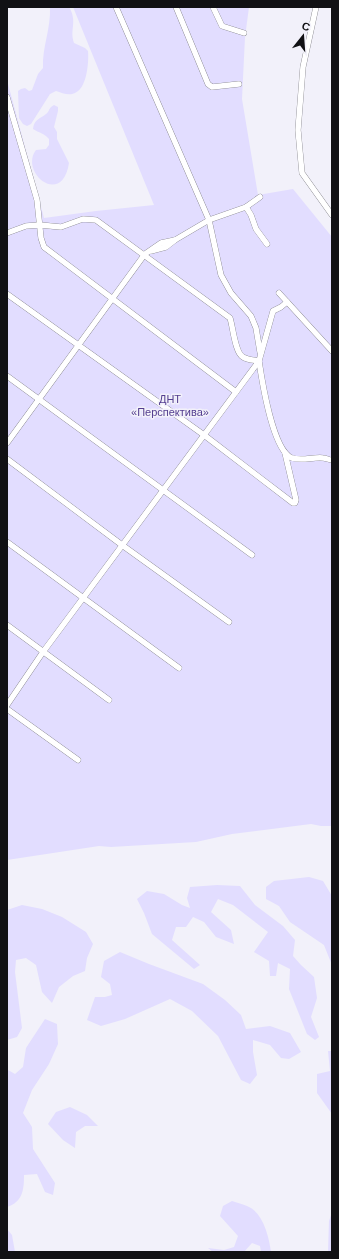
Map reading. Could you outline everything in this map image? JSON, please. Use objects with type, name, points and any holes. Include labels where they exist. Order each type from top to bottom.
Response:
[{"type":"street","points":[[7,294],[204,435],[292,503],[295,503],[296,500],[285,453],[280,444],[266,403],[256,328],[252,316],[231,293],[221,275],[209,220],[116,7]]},
{"type":"street","points":[[176,7],[208,84],[212,87],[239,84]]},
{"type":"street","points":[[213,7],[222,26],[244,33]]},
{"type":"street","points":[[316,7],[303,67],[298,130],[302,173],[332,215]]},
{"type":"street","points":[[7,97],[37,200],[42,243],[44,247],[236,392]]},
{"type":"street","points":[[7,443],[145,254],[161,243],[175,240],[209,220],[246,207],[260,197]]},
{"type":"street","points":[[246,207],[251,215],[256,230],[267,244]]},
{"type":"street","points":[[7,233],[26,226],[40,225],[62,227],[83,219],[96,220],[145,254],[230,318],[239,354],[244,358],[260,359]]},
{"type":"street","points":[[279,293],[332,351]]},
{"type":"street","points":[[7,705],[43,652],[260,359],[273,311],[287,302]]},
{"type":"street","points":[[7,376],[252,554]]},
{"type":"street","points":[[285,453],[294,458],[322,458],[332,460]]},
{"type":"street","points":[[7,459],[122,545],[230,622]]},
{"type":"street","points":[[7,542],[179,668]]},
{"type":"street","points":[[7,625],[109,700]]},
{"type":"street","points":[[7,709],[78,760]]},
{"type":"green space","points":[[50,7],[69,7],[72,12],[72,34],[74,43],[88,51],[85,80],[79,90],[73,94],[56,91],[50,94],[31,124],[27,126],[23,124],[19,118],[18,91],[25,88],[29,91],[32,90],[38,74],[43,68]]},
{"type":"green space","name":"ДНТ «Перспектива»","points":[[73,7],[249,7],[245,37],[242,99],[258,195],[293,189],[332,237],[332,826],[311,824],[232,834],[196,842],[111,847],[99,846],[7,860],[7,80],[44,218],[154,205]]},
{"type":"green space","points":[[54,105],[58,107],[54,127],[57,132],[57,139],[69,163],[65,176],[58,183],[51,184],[44,182],[37,176],[33,168],[32,159],[36,150],[46,149],[49,145],[49,139],[33,129],[36,121],[46,114]]},
{"type":"green space","points":[[309,877],[323,881],[332,896],[332,965],[324,945],[290,922],[279,906],[266,899],[266,887],[274,881]]},
{"type":"green space","points":[[217,885],[240,886],[255,905],[283,926],[295,940],[293,956],[314,977],[317,998],[311,1017],[319,1037],[315,1040],[307,1034],[289,989],[290,969],[278,963],[276,976],[270,976],[269,961],[254,952],[268,932],[233,905],[218,899],[211,912],[231,930],[234,944],[216,937],[204,922],[193,917],[186,927],[176,927],[172,940],[200,965],[194,969],[152,934],[137,899],[147,891],[164,894],[190,908],[187,898],[190,887]]},
{"type":"green space","points":[[22,905],[42,909],[62,917],[86,932],[93,944],[87,958],[85,971],[73,976],[59,987],[52,1003],[42,992],[36,965],[26,958],[16,960],[15,972],[22,1028],[17,1037],[7,1040],[7,910]]},
{"type":"green space","points":[[120,952],[203,984],[225,1000],[241,1015],[246,1029],[270,1026],[290,1033],[301,1052],[289,1059],[281,1058],[270,1045],[253,1040],[253,1052],[257,1075],[250,1084],[241,1080],[218,1036],[192,1011],[170,999],[125,1019],[101,1026],[87,1020],[95,997],[112,995],[110,984],[101,977],[104,961]]},
{"type":"green space","points":[[45,1019],[57,1024],[58,1044],[49,1064],[32,1090],[23,1113],[32,1127],[33,1149],[55,1183],[53,1195],[45,1192],[37,1174],[24,1175],[22,1194],[16,1202],[7,1207],[7,1067],[8,1070],[15,1074],[23,1067],[26,1048]]},
{"type":"green space","points":[[328,1051],[332,1051],[332,1114],[317,1093],[317,1074],[330,1071]]},
{"type":"green space","points":[[70,1107],[87,1115],[98,1126],[85,1126],[76,1132],[75,1148],[63,1140],[48,1124],[56,1112]]},
{"type":"green space","points":[[232,1201],[253,1209],[261,1219],[267,1232],[271,1252],[261,1252],[260,1246],[252,1243],[244,1252],[213,1252],[208,1248],[224,1250],[234,1247],[238,1236],[220,1216],[223,1206]]},
{"type":"green space","points":[[332,1212],[332,1252],[328,1252],[329,1221]]},
{"type":"green space","points":[[7,1229],[12,1235],[15,1252],[7,1252]]}]
